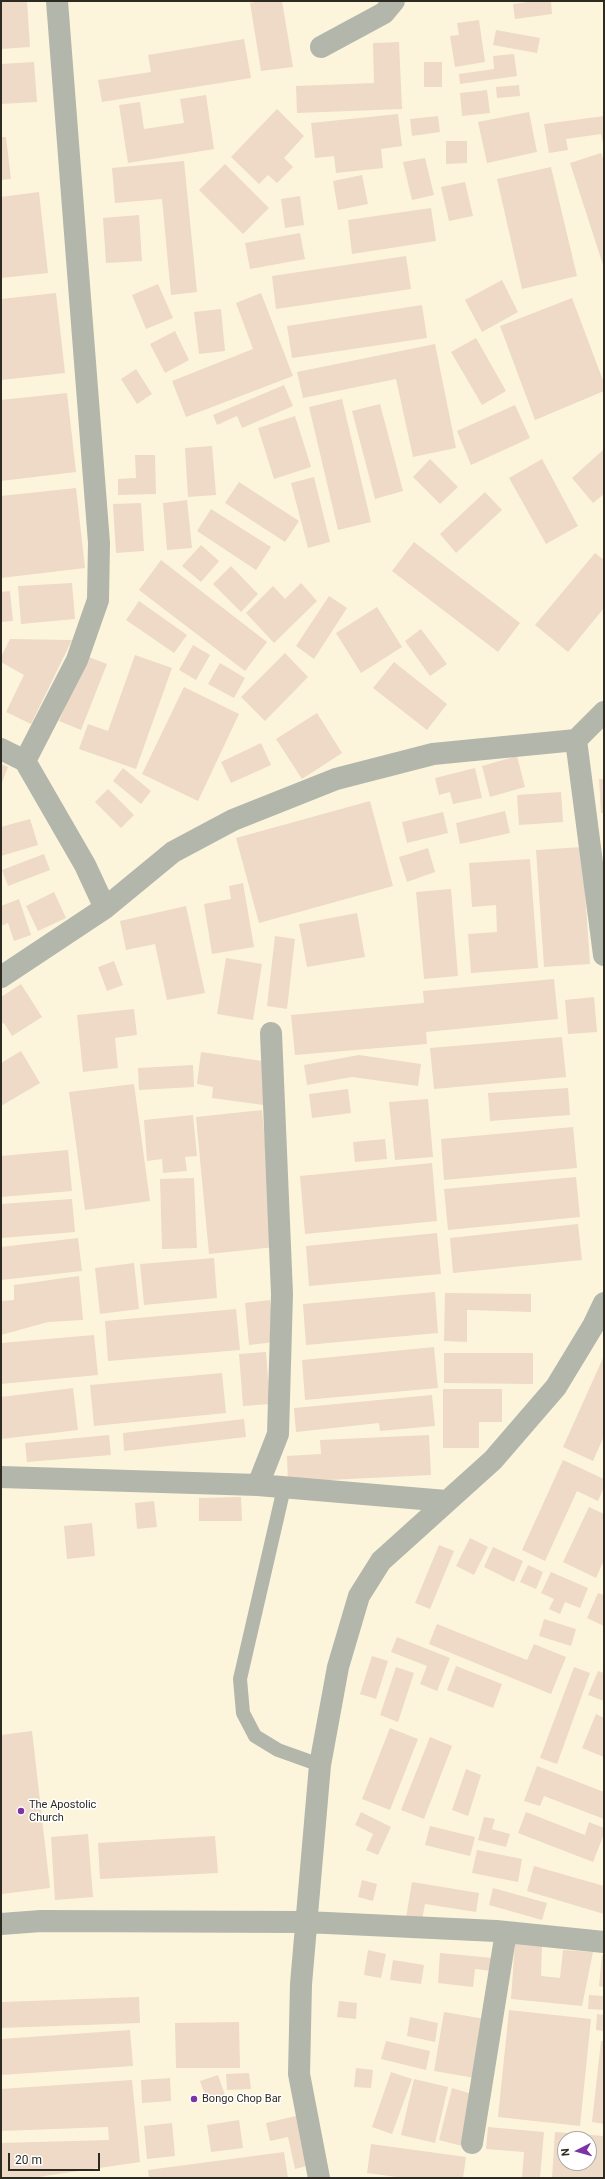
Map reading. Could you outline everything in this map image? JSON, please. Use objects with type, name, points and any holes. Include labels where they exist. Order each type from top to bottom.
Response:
[{"type":"street","points":[[25,761],[77,660],[98,600],[99,543],[56,1]]},
{"type":"street","points":[[321,47],[384,13],[394,1]]},
{"type":"street","points":[[1,977],[105,908],[173,852],[233,820],[336,779],[432,754],[576,740],[604,712]]},
{"type":"street","points":[[576,740],[604,956]]},
{"type":"street","points":[[1,749],[25,761],[85,865],[105,908]]},
{"type":"street","points":[[258,1485],[278,1434],[282,1302],[272,1033]]},
{"type":"street","points":[[319,2178],[299,2074],[301,1984],[320,1765],[338,1667],[359,1596],[381,1561],[493,1460],[556,1387],[593,1326],[604,1303]]},
{"type":"street","points":[[1,1477],[258,1485],[446,1501]]},
{"type":"street","points":[[1,1924],[41,1921],[306,1922],[506,1932],[604,1942]]},
{"type":"street","points":[[472,2142],[506,1932]]},
{"type":"lane","points":[[284,1488],[240,1679],[243,1713],[256,1736],[278,1750],[320,1765]]},
{"type":"building","points":[[1,1],[27,1],[30,47],[1,49]]},
{"type":"building","points":[[261,1],[282,1],[293,67],[261,71],[250,3]]},
{"type":"building","points":[[551,1],[552,14],[515,19],[513,4]]},
{"type":"building","points":[[479,20],[485,62],[455,67],[450,36],[459,35],[457,23]]},
{"type":"building","points":[[496,30],[540,38],[537,53],[493,45]]},
{"type":"building","points":[[244,39],[251,78],[102,102],[98,80],[151,72],[148,55]]},
{"type":"building","points":[[399,42],[402,109],[297,113],[296,86],[374,83],[373,43]]},
{"type":"building","points":[[514,54],[517,76],[460,84],[459,74],[494,69],[493,56]]},
{"type":"building","points":[[34,62],[37,102],[1,104],[1,64]]},
{"type":"building","points":[[424,62],[442,62],[442,87],[424,87]]},
{"type":"building","points":[[519,85],[520,96],[497,98],[496,87]]},
{"type":"building","points":[[487,90],[490,113],[462,116],[460,93]]},
{"type":"building","points":[[206,95],[214,149],[128,163],[119,105],[140,102],[144,129],[184,123],[180,99]]},
{"type":"building","points":[[277,109],[304,136],[284,158],[293,167],[277,183],[268,175],[259,184],[231,157]]},
{"type":"building","points":[[529,112],[537,152],[487,163],[478,122]]},
{"type":"building","points":[[398,114],[402,146],[381,149],[383,168],[336,173],[334,156],[315,158],[311,123]]},
{"type":"building","points":[[438,116],[440,132],[412,136],[410,119]]},
{"type":"building","points":[[604,116],[604,148],[601,134],[566,139],[568,150],[549,153],[544,124]]},
{"type":"building","points":[[1,137],[6,137],[11,179],[1,180]]},
{"type":"building","points":[[446,141],[467,141],[467,163],[446,164]]},
{"type":"building","points":[[601,153],[604,161],[604,268],[570,163]]},
{"type":"building","points":[[425,158],[434,195],[412,200],[403,162]]},
{"type":"building","points":[[184,161],[197,292],[171,295],[162,199],[115,203],[112,168]]},
{"type":"building","points":[[225,164],[269,208],[243,234],[199,190]]},
{"type":"building","points":[[551,167],[577,276],[522,289],[497,179]]},
{"type":"building","points":[[362,175],[368,204],[338,210],[333,181]]},
{"type":"building","points":[[465,182],[473,216],[449,221],[441,187]]},
{"type":"building","points":[[39,192],[48,273],[1,278],[1,197]]},
{"type":"building","points":[[300,196],[304,225],[285,228],[281,199]]},
{"type":"building","points":[[431,208],[436,241],[352,254],[348,220]]},
{"type":"building","points":[[139,215],[142,261],[106,263],[103,218]]},
{"type":"building","points":[[300,233],[305,259],[250,269],[245,243]]},
{"type":"building","points":[[406,256],[411,289],[276,309],[272,276]]},
{"type":"building","points":[[502,280],[518,312],[482,332],[465,300]]},
{"type":"building","points":[[158,284],[173,318],[146,329],[132,295]]},
{"type":"building","points":[[56,293],[65,373],[1,380],[1,299]]},
{"type":"building","points":[[261,293],[293,376],[186,417],[172,381],[253,349],[236,303]]},
{"type":"building","points":[[572,298],[604,383],[604,391],[535,420],[500,326]]},
{"type":"building","points":[[422,305],[427,338],[292,358],[287,326]]},
{"type":"building","points":[[221,309],[225,351],[199,354],[194,312]]},
{"type":"building","points":[[175,331],[189,360],[165,373],[150,344]]},
{"type":"building","points":[[476,338],[506,391],[482,405],[451,352]]},
{"type":"building","points":[[435,344],[456,448],[413,457],[396,379],[303,398],[297,372]]},
{"type":"building","points":[[136,369],[152,394],[137,404],[121,379]]},
{"type":"building","points":[[284,385],[293,406],[242,428],[237,416],[217,425],[213,415]]},
{"type":"building","points":[[67,393],[76,472],[1,481],[1,400]]},
{"type":"building","points":[[342,399],[371,522],[338,530],[309,407]]},
{"type":"building","points":[[380,404],[403,491],[375,499],[352,411]]},
{"type":"building","points":[[515,405],[530,438],[471,465],[457,431]]},
{"type":"building","points":[[295,416],[311,467],[274,479],[258,428]]},
{"type":"building","points":[[212,446],[216,495],[188,497],[185,448]]},
{"type":"building","points":[[604,449],[604,494],[593,503],[572,478]]},
{"type":"building","points":[[135,455],[155,455],[156,494],[118,495],[118,479],[136,478]]},
{"type":"building","points":[[430,459],[458,487],[440,504],[413,477]]},
{"type":"building","points":[[542,459],[578,526],[546,544],[509,478]]},
{"type":"building","points":[[314,477],[330,542],[308,548],[291,483]]},
{"type":"building","points":[[239,482],[299,521],[285,542],[225,503]]},
{"type":"building","points":[[76,488],[85,568],[1,578],[1,496]]},
{"type":"building","points":[[485,492],[502,510],[456,553],[440,534]]},
{"type":"building","points":[[187,500],[192,548],[167,550],[163,503]]},
{"type":"building","points":[[141,503],[144,551],[116,553],[113,504]]},
{"type":"building","points":[[211,509],[271,547],[256,570],[197,531]]},
{"type":"building","points":[[414,542],[520,623],[498,652],[392,571]]},
{"type":"building","points":[[201,545],[219,561],[201,582],[182,566]]},
{"type":"building","points":[[595,553],[604,560],[604,608],[568,652],[535,625]]},
{"type":"building","points":[[161,560],[267,642],[245,671],[139,590]]},
{"type":"building","points":[[231,566],[258,594],[241,612],[213,584]]},
{"type":"building","points":[[72,583],[75,619],[21,624],[18,586]]},
{"type":"building","points":[[301,583],[317,601],[274,643],[246,613],[273,586],[285,599]]},
{"type":"building","points":[[10,591],[13,621],[1,622],[1,592]]},
{"type":"building","points":[[329,596],[347,608],[314,659],[296,646]]},
{"type":"building","points":[[139,601],[187,635],[174,653],[126,620]]},
{"type":"building","points":[[377,607],[402,647],[361,673],[336,633]]},
{"type":"building","points":[[421,629],[447,664],[430,676],[405,641]]},
{"type":"building","points":[[10,639],[72,640],[31,724],[6,712],[24,675],[1,662],[1,657]]},
{"type":"building","points":[[193,645],[210,655],[196,680],[179,670]]},
{"type":"building","points":[[285,653],[308,677],[265,721],[241,697]]},
{"type":"building","points":[[135,655],[172,668],[136,769],[79,749],[88,724],[108,731]]},
{"type":"building","points":[[86,656],[107,664],[81,730],[59,721]]},
{"type":"building","points":[[394,662],[447,704],[427,730],[373,688]]},
{"type":"building","points":[[220,663],[245,678],[234,698],[208,684]]},
{"type":"building","points":[[184,687],[239,714],[198,801],[142,774]]},
{"type":"building","points":[[317,713],[342,753],[302,779],[276,739]]},
{"type":"building","points":[[261,743],[271,765],[231,783],[221,762]]},
{"type":"building","points":[[517,756],[525,787],[490,797],[482,766]]},
{"type":"building","points":[[1,764],[8,767],[1,785]]},
{"type":"building","points":[[123,768],[151,791],[141,804],[113,781]]},
{"type":"building","points":[[475,768],[482,798],[453,804],[450,792],[439,795],[435,778]]},
{"type":"building","points":[[599,779],[604,779],[604,813],[601,813]]},
{"type":"building","points":[[108,789],[134,815],[121,828],[95,802]]},
{"type":"building","points":[[561,792],[563,822],[519,825],[517,795]]},
{"type":"building","points":[[370,801],[393,886],[259,923],[236,838]]},
{"type":"building","points":[[505,811],[510,833],[460,844],[456,823]]},
{"type":"building","points":[[443,812],[448,833],[407,843],[402,822]]},
{"type":"building","points":[[30,819],[38,845],[1,856],[1,827]]},
{"type":"building","points":[[582,847],[590,964],[544,967],[536,850]]},
{"type":"building","points":[[428,848],[435,872],[407,882],[399,857]]},
{"type":"building","points":[[44,854],[50,870],[8,886],[2,870]]},
{"type":"building","points":[[530,859],[538,968],[471,973],[468,934],[497,932],[496,905],[472,907],[469,863]]},
{"type":"building","points":[[243,883],[254,947],[212,954],[204,904],[231,899],[229,886]]},
{"type":"building","points":[[451,889],[458,976],[424,979],[416,892]]},
{"type":"building","points":[[54,892],[66,918],[38,931],[26,906]]},
{"type":"building","points":[[19,899],[31,935],[14,941],[8,923],[1,926],[1,906]]},
{"type":"building","points":[[186,906],[205,993],[167,1000],[155,944],[126,950],[120,921]]},
{"type":"building","points":[[357,913],[365,957],[307,967],[299,924]]},
{"type":"building","points":[[275,936],[295,939],[287,1009],[267,1006]]},
{"type":"building","points":[[226,958],[262,964],[253,1020],[217,1014]]},
{"type":"building","points":[[114,961],[123,985],[107,991],[98,967]]},
{"type":"building","points":[[554,979],[558,1019],[426,1032],[427,1044],[295,1055],[291,1015],[424,1003],[423,991]]},
{"type":"building","points":[[21,984],[42,1017],[12,1036],[4,1023],[1,1024],[1,997]]},
{"type":"building","points":[[594,997],[597,1032],[568,1034],[565,1000]]},
{"type":"building","points":[[134,1009],[137,1035],[115,1038],[118,1068],[83,1072],[77,1015]]},
{"type":"building","points":[[562,1037],[566,1077],[434,1089],[430,1048]]},
{"type":"building","points":[[21,1051],[40,1083],[1,1106],[1,1063]]},
{"type":"building","points":[[201,1052],[269,1062],[263,1105],[212,1098],[213,1087],[197,1084]]},
{"type":"building","points":[[359,1055],[421,1064],[418,1086],[352,1077],[307,1085],[304,1065]]},
{"type":"building","points":[[193,1065],[194,1087],[139,1090],[138,1068]]},
{"type":"building","points":[[134,1084],[150,1201],[85,1210],[69,1092]]},
{"type":"building","points":[[568,1088],[570,1115],[490,1121],[488,1093]]},
{"type":"building","points":[[348,1089],[351,1113],[312,1118],[309,1094]]},
{"type":"building","points":[[428,1099],[433,1157],[395,1160],[389,1102]]},
{"type":"building","points":[[262,1110],[275,1247],[209,1254],[196,1117]]},
{"type":"building","points":[[193,1115],[197,1156],[185,1157],[187,1171],[163,1173],[162,1159],[147,1161],[144,1120]]},
{"type":"building","points":[[573,1127],[577,1168],[444,1180],[441,1139]]},
{"type":"building","points":[[385,1139],[387,1159],[355,1162],[353,1142]]},
{"type":"building","points":[[68,1150],[72,1191],[1,1197],[1,1156]]},
{"type":"building","points":[[432,1163],[437,1221],[305,1234],[300,1176]]},
{"type":"building","points":[[576,1177],[580,1217],[448,1230],[444,1189]]},
{"type":"building","points":[[194,1178],[197,1248],[162,1249],[160,1179]]},
{"type":"building","points":[[72,1199],[75,1232],[1,1238],[1,1204]]},
{"type":"building","points":[[578,1224],[582,1260],[453,1273],[450,1238]]},
{"type":"building","points":[[437,1233],[441,1274],[309,1286],[306,1246]]},
{"type":"building","points":[[78,1238],[82,1271],[1,1280],[1,1247]]},
{"type":"building","points":[[214,1258],[217,1298],[144,1305],[140,1264]]},
{"type":"building","points":[[134,1263],[139,1309],[100,1314],[95,1268]]},
{"type":"building","points":[[79,1276],[83,1320],[48,1322],[1,1335],[1,1301],[14,1300],[14,1285]]},
{"type":"building","points":[[435,1292],[438,1333],[306,1345],[303,1304]]},
{"type":"building","points":[[445,1293],[531,1294],[531,1312],[467,1310],[467,1342],[444,1341]]},
{"type":"building","points":[[270,1300],[275,1342],[249,1345],[245,1303]]},
{"type":"building","points":[[236,1309],[240,1350],[108,1361],[105,1321]]},
{"type":"building","points":[[94,1335],[98,1375],[1,1384],[1,1343]]},
{"type":"building","points":[[434,1347],[438,1388],[305,1400],[302,1360]]},
{"type":"building","points":[[266,1352],[270,1404],[243,1406],[239,1354]]},
{"type":"building","points":[[444,1353],[533,1353],[533,1384],[444,1383]]},
{"type":"building","points":[[603,1358],[604,1436],[593,1461],[563,1447]]},
{"type":"building","points":[[222,1373],[226,1413],[94,1426],[90,1385]]},
{"type":"building","points":[[73,1388],[78,1430],[1,1439],[1,1397]]},
{"type":"building","points":[[443,1389],[502,1389],[502,1422],[479,1422],[479,1448],[443,1448]]},
{"type":"building","points":[[432,1395],[435,1426],[380,1431],[379,1423],[296,1432],[294,1408]]},
{"type":"building","points":[[244,1419],[246,1437],[124,1451],[123,1433]]},
{"type":"building","points":[[109,1435],[111,1455],[27,1462],[25,1443]]},
{"type":"building","points":[[429,1435],[431,1475],[288,1482],[287,1456],[321,1454],[320,1440]]},
{"type":"building","points":[[563,1460],[604,1479],[604,1487],[598,1501],[577,1491],[545,1561],[522,1550]]},
{"type":"building","points":[[241,1497],[242,1521],[199,1521],[199,1498]]},
{"type":"building","points":[[154,1501],[157,1527],[137,1529],[135,1503]]},
{"type":"building","points":[[589,1507],[604,1514],[604,1560],[596,1578],[563,1562]]},
{"type":"building","points":[[92,1523],[95,1556],[67,1559],[64,1526]]},
{"type":"building","points":[[470,1538],[488,1547],[474,1575],[456,1566]]},
{"type":"building","points":[[439,1545],[454,1551],[430,1609],[415,1603]]},
{"type":"building","points":[[493,1547],[523,1561],[514,1582],[484,1567]]},
{"type":"building","points":[[528,1565],[543,1572],[536,1589],[520,1582]]},
{"type":"building","points":[[551,1572],[588,1588],[580,1608],[565,1602],[560,1614],[549,1609],[554,1599],[541,1593]]},
{"type":"building","points":[[598,1593],[604,1595],[604,1626],[587,1618]]},
{"type":"building","points":[[544,1619],[576,1629],[571,1646],[539,1636]]},
{"type":"building","points":[[437,1624],[527,1660],[534,1644],[566,1657],[551,1694],[429,1644]]},
{"type":"building","points":[[397,1637],[450,1658],[437,1691],[420,1684],[427,1666],[391,1652]]},
{"type":"building","points":[[372,1656],[388,1661],[376,1699],[360,1694]]},
{"type":"building","points":[[456,1666],[502,1684],[493,1708],[447,1690]]},
{"type":"building","points":[[396,1667],[414,1673],[398,1722],[380,1715]]},
{"type":"building","points":[[574,1667],[590,1673],[557,1764],[540,1758]]},
{"type":"building","points":[[598,1671],[604,1673],[604,1701],[588,1695]]},
{"type":"building","points":[[596,1714],[604,1718],[604,1757],[582,1748]]},
{"type":"building","points":[[390,1728],[418,1739],[390,1810],[362,1799]]},
{"type":"building","name":"The Apostolic Church","points":[[32,1731],[50,1888],[2,1894],[1,1735]]},
{"type":"building","points":[[430,1737],[452,1746],[424,1819],[401,1810]]},
{"type":"building","points":[[537,1766],[604,1792],[604,1819],[544,1796],[540,1806],[524,1801]]},
{"type":"building","points":[[466,1769],[481,1775],[468,1816],[452,1810]]},
{"type":"building","points":[[361,1812],[391,1827],[378,1855],[366,1850],[373,1834],[355,1825]]},
{"type":"building","points":[[526,1812],[585,1835],[589,1822],[604,1828],[604,1834],[593,1862],[518,1833]]},
{"type":"building","points":[[484,1817],[495,1819],[492,1829],[510,1834],[506,1847],[478,1840]]},
{"type":"building","points":[[430,1826],[475,1837],[470,1856],[425,1845]]},
{"type":"building","points":[[88,1834],[93,1897],[55,1900],[51,1837]]},
{"type":"building","points":[[215,1836],[218,1873],[100,1879],[98,1843]]},
{"type":"building","points":[[477,1850],[522,1859],[518,1882],[472,1873]]},
{"type":"building","points":[[534,1866],[604,1886],[604,1914],[527,1891]]},
{"type":"building","points":[[362,1880],[377,1884],[373,1901],[358,1897]]},
{"type":"building","points":[[412,1882],[479,1893],[476,1912],[425,1904],[422,1920],[406,1918]]},
{"type":"building","points":[[493,1888],[547,1903],[542,1920],[489,1905]]},
{"type":"building","points":[[515,1943],[542,1945],[541,1976],[560,1978],[563,1950],[593,1952],[582,2006],[511,1999]]},
{"type":"building","points":[[368,1950],[386,1954],[381,1978],[364,1975]]},
{"type":"building","points":[[440,1953],[493,1958],[492,1971],[475,1969],[473,1987],[438,1983]]},
{"type":"building","points":[[602,1955],[604,1955],[604,1987],[599,1986]]},
{"type":"building","points":[[393,1960],[424,1965],[421,1984],[390,1980]]},
{"type":"building","points":[[589,1995],[604,1996],[604,2010],[588,2009]]},
{"type":"building","points":[[139,1997],[140,2023],[1,2028],[1,2002]]},
{"type":"building","points":[[339,2001],[357,2003],[356,2019],[337,2017]]},
{"type":"building","points":[[509,2010],[591,2019],[580,2126],[498,2117]]},
{"type":"building","points":[[444,2012],[491,2020],[481,2079],[434,2071]]},
{"type":"building","points":[[597,2014],[604,2015],[604,2031],[596,2030]]},
{"type":"building","points":[[410,2017],[438,2023],[435,2042],[407,2036]]},
{"type":"building","points":[[239,2022],[240,2068],[176,2068],[175,2023]]},
{"type":"building","points":[[130,2030],[133,2066],[1,2075],[1,2039]]},
{"type":"building","points":[[386,2041],[430,2051],[426,2070],[381,2059]]},
{"type":"building","points":[[601,2041],[604,2041],[604,2124],[592,2122]]},
{"type":"building","points":[[356,2068],[373,2070],[371,2088],[354,2087]]},
{"type":"building","points":[[391,2072],[412,2079],[392,2134],[372,2127]]},
{"type":"building","points":[[249,2073],[251,2089],[227,2090],[226,2074]]},
{"type":"building","points":[[218,2075],[225,2095],[207,2101],[200,2081]]},
{"type":"building","points":[[170,2078],[171,2101],[142,2103],[141,2080]]},
{"type":"building","points":[[414,2079],[448,2087],[435,2143],[401,2135]]},
{"type":"building","points":[[132,2080],[140,2162],[31,2178],[1,2178],[1,2143],[109,2140],[108,2127],[1,2131],[1,2089]]},
{"type":"building","points":[[452,2088],[479,2096],[466,2147],[439,2140]]},
{"type":"building","points":[[300,2115],[310,2165],[295,2169],[288,2137],[270,2141],[266,2123]]},
{"type":"building","points":[[239,2120],[243,2148],[211,2152],[207,2125]]},
{"type":"building","points":[[172,2123],[175,2156],[147,2159],[144,2126]]},
{"type":"building","points":[[488,2127],[544,2132],[540,2178],[522,2178],[524,2152],[486,2149]]},
{"type":"building","points":[[555,2132],[557,2132],[557,2171],[597,2171],[597,2135],[604,2136],[604,2178],[552,2178]]},
{"type":"building","points":[[371,2144],[466,2157],[463,2178],[404,2178],[367,2173]]},
{"type":"building","points":[[284,2152],[288,2178],[149,2178],[148,2170]]},
{"type":"place","name":"The Apostolic Church","points":[[21,1811]]},
{"type":"place","name":"Bongo Chop Bar","points":[[194,2099]]}]
